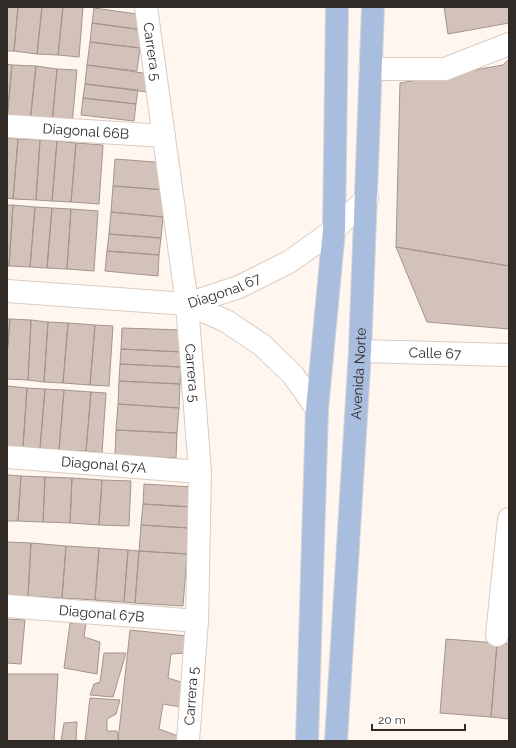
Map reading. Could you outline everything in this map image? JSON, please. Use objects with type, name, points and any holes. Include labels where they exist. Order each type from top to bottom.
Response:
[{"type":"main road","points":[[307,741],[317,409],[334,230],[337,7]]},
{"type":"main road","name":"Avenida Norte","points":[[336,741],[360,351],[367,198],[373,7]]},
{"type":"street","name":"Carrera 5","points":[[146,7],[187,304],[200,472],[197,620],[188,741]]},
{"type":"street","points":[[370,69],[445,69],[509,44]]},
{"type":"street","name":"Diagonal 66B","points":[[7,126],[164,136]]},
{"type":"street","name":"Diagonal 67","points":[[7,291],[187,304],[239,287],[289,262],[334,230],[367,198]]},
{"type":"street","points":[[187,304],[226,321],[262,345],[293,375],[317,409]]},
{"type":"street","name":"Calle 67","points":[[360,351],[509,355]]},
{"type":"street","name":"Diagonal 67A","points":[[7,457],[200,472]]},
{"type":"street","points":[[497,635],[509,519]]},
{"type":"street","name":"Diagonal 67B","points":[[7,606],[197,620]]},
{"type":"building","points":[[7,7],[18,7],[14,51],[7,51]]},
{"type":"building","points":[[18,7],[42,7],[37,54],[14,51]]},
{"type":"building","points":[[42,7],[63,7],[58,55],[37,54]]},
{"type":"building","points":[[63,7],[83,7],[79,57],[58,55]]},
{"type":"building","points":[[444,7],[509,7],[509,23],[448,34]]},
{"type":"building","points":[[94,8],[137,14],[143,30],[92,23]]},
{"type":"building","points":[[92,23],[143,30],[146,47],[140,48],[90,42]]},
{"type":"building","points":[[90,42],[140,48],[137,71],[87,65]]},
{"type":"building","points":[[509,59],[509,266],[396,247],[400,83],[503,65]]},
{"type":"building","points":[[7,64],[12,65],[7,118]]},
{"type":"building","points":[[12,65],[36,66],[30,122],[7,120]]},
{"type":"building","points":[[87,65],[150,74],[155,93],[85,84]]},
{"type":"building","points":[[36,66],[57,69],[52,124],[30,122]]},
{"type":"building","points":[[57,69],[77,70],[72,125],[52,124]]},
{"type":"building","points":[[85,84],[138,90],[136,104],[83,98]]},
{"type":"building","points":[[83,98],[136,104],[134,121],[81,115]]},
{"type":"building","points":[[7,138],[18,139],[13,199],[7,198]]},
{"type":"building","points":[[18,139],[40,140],[36,200],[13,199]]},
{"type":"building","points":[[40,140],[57,141],[52,201],[36,200]]},
{"type":"building","points":[[57,141],[76,143],[71,202],[52,201]]},
{"type":"building","points":[[76,143],[103,145],[99,204],[71,202]]},
{"type":"building","points":[[115,159],[168,163],[166,190],[113,186]]},
{"type":"building","points":[[113,186],[166,190],[163,217],[111,212]]},
{"type":"building","points":[[7,205],[13,205],[9,266],[7,266]]},
{"type":"building","points":[[13,205],[35,207],[30,267],[9,266]]},
{"type":"building","points":[[35,207],[52,208],[47,268],[30,267]]},
{"type":"building","points":[[52,208],[71,209],[67,269],[47,268]]},
{"type":"building","points":[[71,209],[98,211],[94,271],[67,269]]},
{"type":"building","points":[[111,212],[163,217],[161,238],[109,234]]},
{"type":"building","points":[[109,234],[161,238],[159,255],[107,251]]},
{"type":"building","points":[[396,247],[509,266],[509,329],[427,322]]},
{"type":"building","points":[[107,251],[159,255],[158,276],[105,271]]},
{"type":"building","points":[[7,319],[10,319],[7,356]]},
{"type":"building","points":[[10,319],[31,320],[28,380],[7,379]]},
{"type":"building","points":[[31,320],[48,322],[44,382],[28,380]]},
{"type":"building","points":[[48,322],[68,323],[63,383],[44,382]]},
{"type":"building","points":[[68,323],[95,325],[90,385],[63,383]]},
{"type":"building","points":[[95,325],[113,326],[109,386],[90,385]]},
{"type":"building","points":[[122,328],[183,330],[182,352],[121,349]]},
{"type":"building","points":[[121,349],[182,352],[181,367],[120,364]]},
{"type":"building","points":[[120,364],[181,367],[180,384],[119,381]]},
{"type":"building","points":[[119,381],[180,384],[179,408],[118,404]]},
{"type":"building","points":[[7,386],[27,388],[23,447],[7,446]]},
{"type":"building","points":[[27,388],[45,389],[40,448],[23,447]]},
{"type":"building","points":[[45,389],[64,390],[59,450],[40,448]]},
{"type":"building","points":[[64,390],[91,392],[86,451],[59,450]]},
{"type":"building","points":[[91,392],[106,393],[102,453],[86,451]]},
{"type":"building","points":[[118,404],[179,408],[177,433],[116,430]]},
{"type":"building","points":[[116,430],[177,433],[176,458],[115,455]]},
{"type":"building","points":[[7,475],[21,476],[18,521],[7,521]]},
{"type":"building","points":[[21,476],[45,477],[43,522],[18,521]]},
{"type":"building","points":[[45,477],[72,478],[70,523],[43,522]]},
{"type":"building","points":[[72,478],[102,480],[99,525],[70,523]]},
{"type":"building","points":[[102,480],[131,481],[129,526],[99,525]]},
{"type":"building","points":[[144,484],[192,487],[191,507],[143,504]]},
{"type":"building","points":[[143,504],[191,507],[189,528],[141,525]]},
{"type":"building","points":[[141,525],[189,528],[187,554],[139,551]]},
{"type":"building","points":[[7,542],[31,543],[28,596],[7,595]]},
{"type":"building","points":[[31,543],[66,546],[62,598],[28,596]]},
{"type":"building","points":[[66,546],[99,548],[95,600],[62,598]]},
{"type":"building","points":[[99,548],[128,550],[124,602],[95,600]]},
{"type":"building","points":[[128,550],[139,551],[135,603],[124,602]]},
{"type":"building","points":[[139,551],[187,554],[183,606],[135,603]]},
{"type":"building","points":[[7,619],[25,620],[21,664],[7,663]]},
{"type":"building","points":[[70,623],[86,623],[84,637],[100,642],[97,674],[64,668]]},
{"type":"building","points":[[130,630],[187,636],[185,653],[171,654],[168,678],[184,683],[181,707],[163,704],[159,729],[181,737],[180,741],[118,741]]},
{"type":"building","points":[[446,639],[497,643],[491,717],[440,713]]},
{"type":"building","points":[[497,643],[509,644],[509,719],[491,717]]},
{"type":"building","points":[[104,653],[126,653],[113,697],[90,695],[94,684],[100,682]]},
{"type":"building","points":[[7,674],[58,674],[54,741],[7,741]]},
{"type":"building","points":[[90,698],[120,700],[116,714],[107,719],[107,731],[117,731],[119,741],[85,741]]},
{"type":"building","points":[[77,722],[76,741],[61,741],[64,723]]}]
